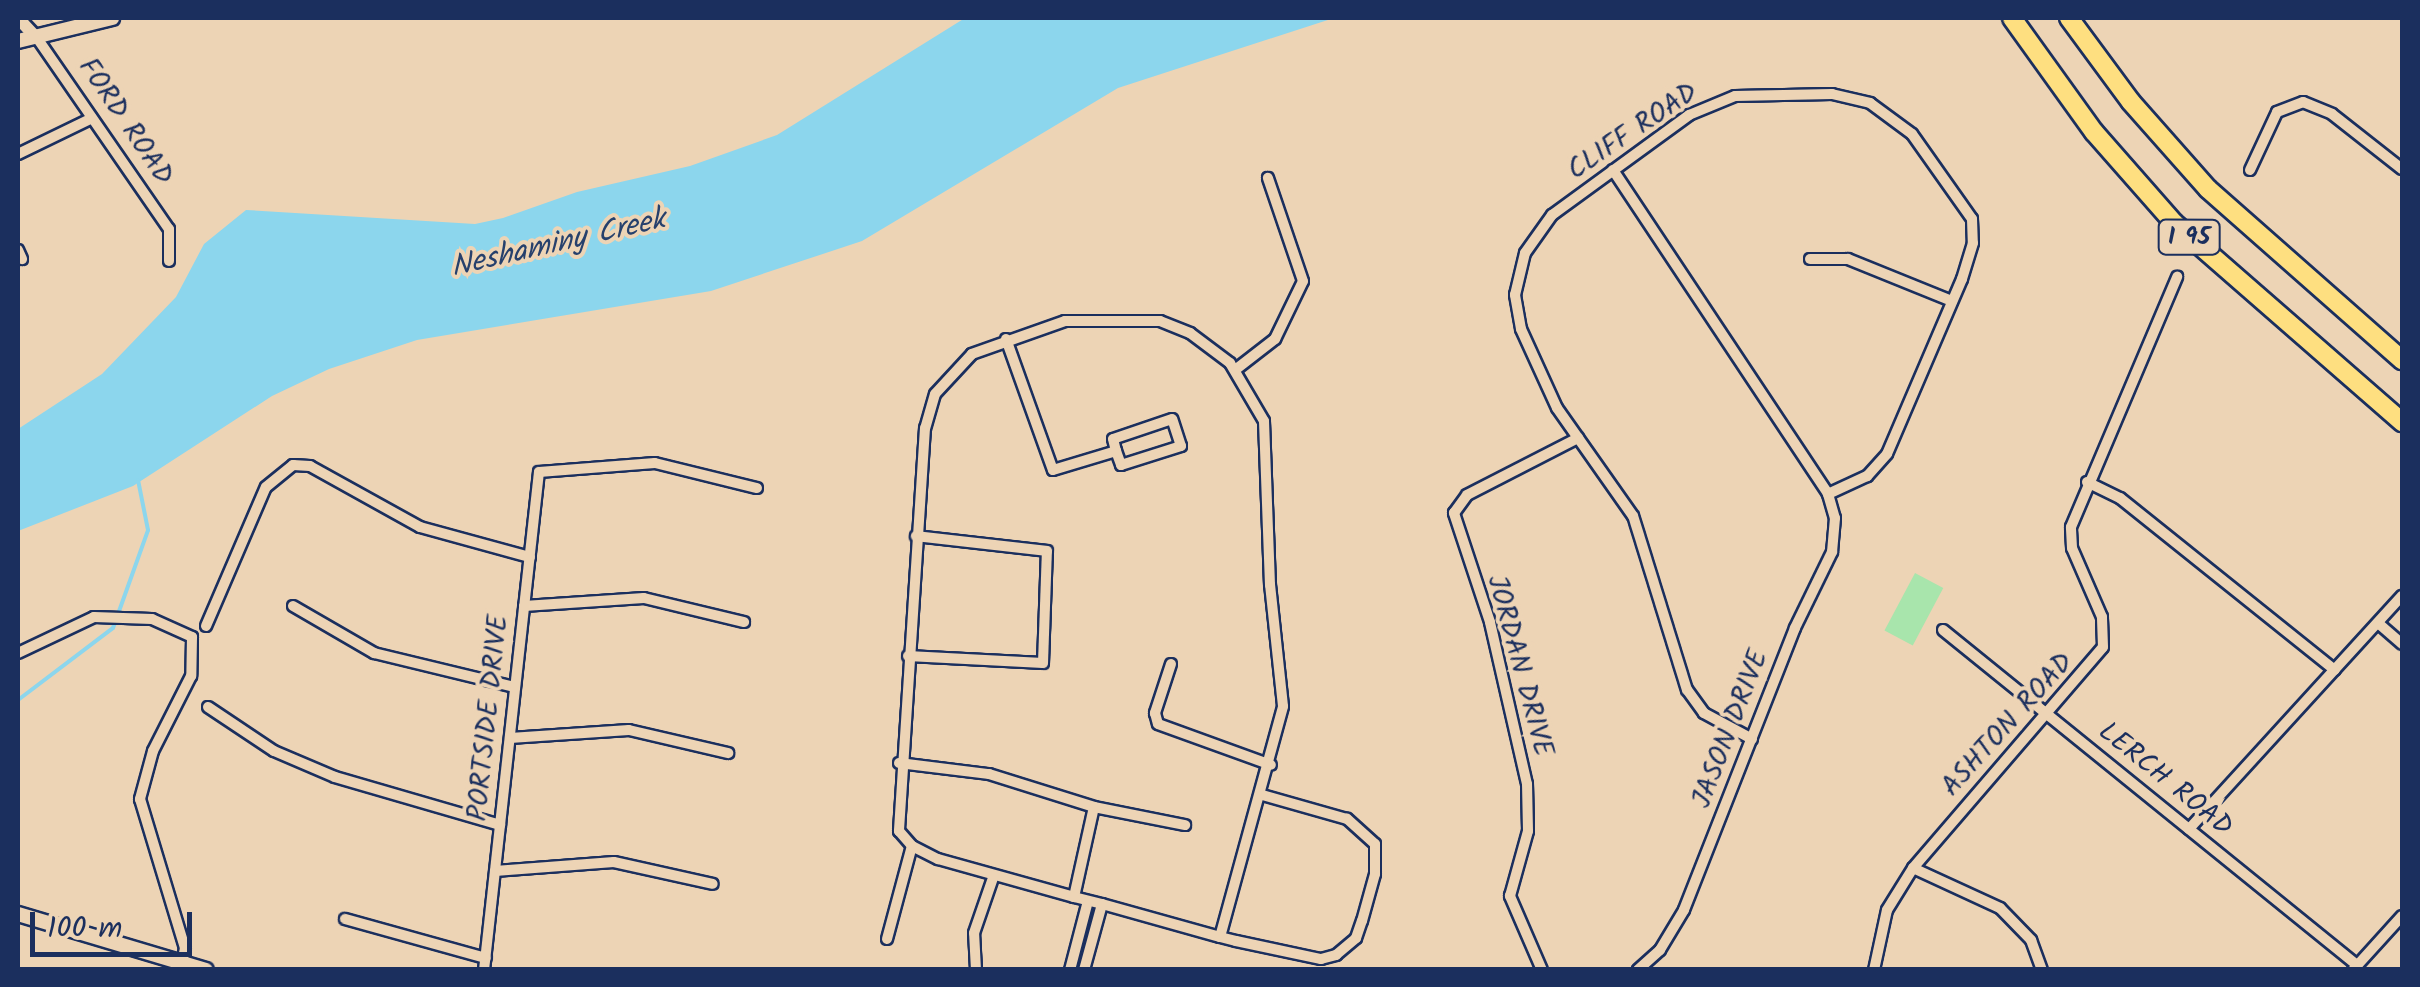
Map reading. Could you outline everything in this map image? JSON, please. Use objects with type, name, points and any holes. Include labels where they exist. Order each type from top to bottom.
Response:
[{"type":"highway","name":"I 95","points":[[2012,18],[2094,132],[2174,223],[2402,422]]},
{"type":"highway","name":"I 95","points":[[2069,18],[2131,102],[2208,190],[2402,360]]},
{"type":"main road","points":[[18,40],[112,18]]},
{"type":"main road","points":[[18,914],[182,966],[206,970]]},
{"type":"street","name":"FORD ROAD","points":[[18,18],[34,34],[169,229],[169,261]]},
{"type":"street","name":"CLIFF ROAD","points":[[1752,738],[1694,703],[1634,516],[1556,408],[1521,329],[1517,280],[1538,230],[1688,115],[1735,96],[1832,94],[1870,104],[1912,134],[1969,211],[1974,243],[1883,462],[1828,494]]},
{"type":"street","points":[[2250,170],[2277,112],[2303,102],[2332,114],[2402,169]]},
{"type":"street","points":[[18,154],[92,118]]},
{"type":"street","points":[[1613,170],[1828,494]]},
{"type":"street","points":[[1235,370],[1275,339],[1303,281],[1268,178]]},
{"type":"street","points":[[1810,259],[1848,260],[1952,301]]},
{"type":"street","name":"ASHTON ROAD","points":[[1874,970],[1887,910],[1914,868],[2104,646],[2102,617],[2070,535],[2087,482],[2177,277]]},
{"type":"street","points":[[1220,936],[1262,795],[1271,765],[1283,676],[1270,585],[1268,440],[1235,370],[1202,340],[1160,321],[1098,316],[1006,339],[958,364],[935,394],[925,428],[897,822],[912,846],[1074,897],[1220,936],[1321,959],[1351,944],[1362,921],[1378,858],[1369,834],[1347,819],[1262,795]]},
{"type":"street","points":[[1006,339],[1053,470],[1116,450]]},
{"type":"street","points":[[1172,419],[1181,446],[1121,466],[1116,450],[1113,439],[1172,419]]},
{"type":"street","name":"JORDAN DRIVE","points":[[1542,970],[1510,896],[1528,831],[1527,784],[1490,622],[1454,513],[1467,494],[1578,438]]},
{"type":"street","name":"PORTSIDE DRIVE","points":[[485,964],[539,472],[655,464],[757,488]]},
{"type":"street","points":[[206,626],[266,487],[293,465],[310,466],[420,527],[530,557]]},
{"type":"street","points":[[2087,482],[2120,498],[2335,670]]},
{"type":"street","name":"JASON DRIVE","points":[[1638,970],[1684,910],[1832,552],[1836,518],[1828,494]]},
{"type":"street","points":[[908,656],[1043,662],[1048,551],[916,536]]},
{"type":"street","points":[[2189,829],[2402,596]]},
{"type":"street","points":[[524,606],[644,598],[744,622]]},
{"type":"street","points":[[293,606],[374,652],[515,687]]},
{"type":"street","points":[[18,654],[60,629],[108,616],[127,616],[179,628],[196,648],[191,676],[143,776],[140,798],[185,948],[182,966]]},
{"type":"street","points":[[2378,623],[2402,644]]},
{"type":"street","name":"LERCH ROAD","points":[[1943,630],[2355,967]]},
{"type":"street","points":[[1171,664],[1155,713],[1158,724],[1271,765]]},
{"type":"street","points":[[208,707],[274,751],[335,778],[500,824]]},
{"type":"street","points":[[510,738],[630,730],[728,753]]},
{"type":"street","points":[[899,764],[988,774],[1094,806],[1185,825]]},
{"type":"street","points":[[1074,897],[1094,806]]},
{"type":"street","points":[[886,939],[912,846]]},
{"type":"street","points":[[495,872],[614,862],[714,884]]},
{"type":"street","points":[[1914,868],[2000,908],[2031,940],[2042,970]]},
{"type":"street","points":[[976,970],[974,932],[994,874]]},
{"type":"street","points":[[1070,970],[1088,900]]},
{"type":"street","points":[[1084,970],[1102,904]]},
{"type":"street","points":[[2355,967],[2402,916]]},
{"type":"street","points":[[344,919],[485,964]]},
{"type":"green space","points":[[1915,573],[1943,588],[1913,645],[1884,630]]},
{"type":"water","name":"Neshaminy Creek","points":[[965,18],[1334,18],[1118,88],[862,241],[711,291],[417,340],[329,369],[272,396],[133,486],[18,531],[18,429],[102,374],[176,297],[204,244],[246,210],[475,224],[503,218],[577,192],[690,166],[777,135]]},
{"type":"waterway","points":[[18,700],[113,628],[148,530],[138,480]]}]
